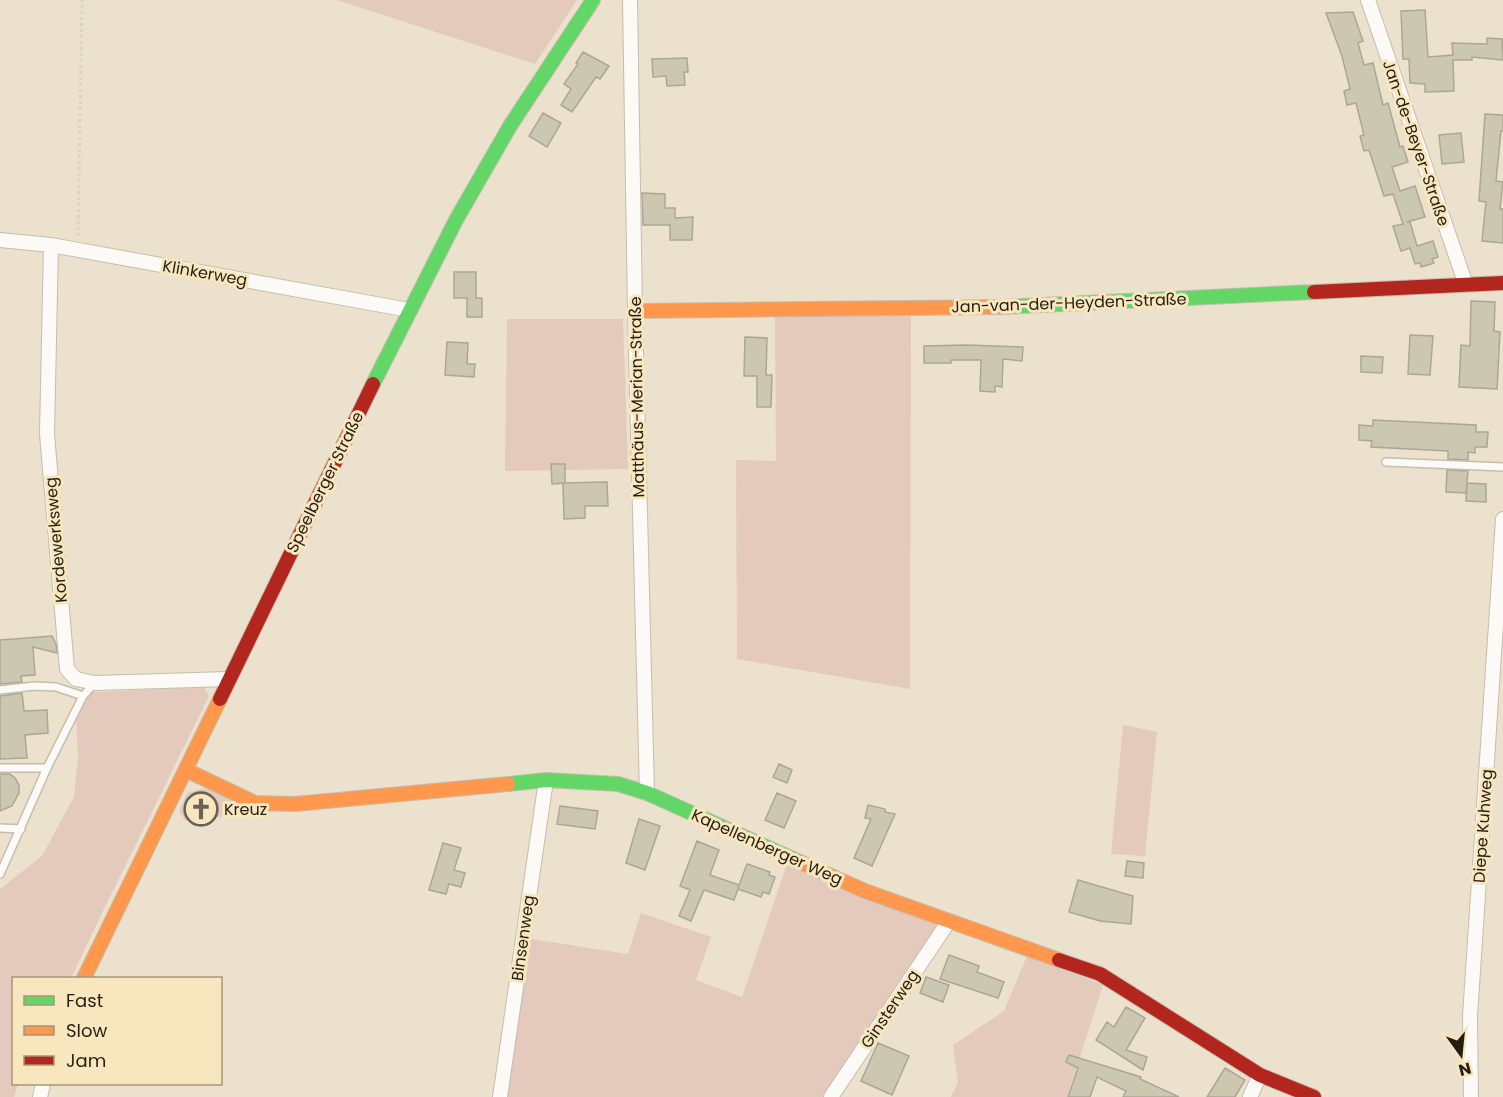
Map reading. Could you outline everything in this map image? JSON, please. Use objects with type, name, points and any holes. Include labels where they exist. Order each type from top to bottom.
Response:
[{"type":"street","name":"Speelberger Straße","points":[[84,977],[409,310],[456,220],[510,126],[592,0]]},
{"type":"street","name":"Matthäus-Merian-Straße","points":[[630,0],[647,793]]},
{"type":"street","name":"Jan-de-Beyer-Straße","points":[[1368,0],[1466,285]]},
{"type":"street","name":"Klinkerweg","points":[[0,240],[51,245],[409,310]]},
{"type":"street","name":"Kordewerksweg","points":[[51,245],[47,434],[67,669],[76,679],[95,683],[228,679]]},
{"type":"street","name":"Jan-van-der-Heyden-Straße","points":[[635,311],[1044,306],[1503,283]]},
{"type":"street","name":"Diepe Kuhweg","points":[[1471,1097],[1470,1016],[1503,519]]},
{"type":"street","name":"Kapellenberger Weg","points":[[186,770],[255,803],[295,804],[546,780],[618,784],[647,793],[865,891],[1100,974],[1260,1075],[1314,1097]]},
{"type":"street","name":"Binsenweg","points":[[500,1097],[546,780]]},
{"type":"street","name":"Ginsterweg","points":[[831,1097],[949,921]]},
{"type":"street","points":[[1250,1097],[1260,1075]]},
{"type":"lane","points":[[1386,462],[1503,467]]},
{"type":"lane","points":[[0,874],[47,768],[83,696],[95,683]]},
{"type":"lane","points":[[0,690],[34,686],[56,687],[83,696]]},
{"type":"lane","points":[[0,768],[47,768]]},
{"type":"lane","points":[[0,828],[21,829]]},
{"type":"path","points":[[78,250],[82,0]]},
{"type":"shaded area","points":[[337,0],[577,0],[535,64]]},
{"type":"shaded area","points":[[911,315],[910,689],[737,659],[736,460],[776,461],[775,316]]},
{"type":"shaded area","points":[[507,319],[623,319],[628,469],[505,471]]},
{"type":"shaded area","points":[[204,687],[209,696],[71,977],[12,977],[12,1085],[20,1085],[17,1087],[14,1097],[0,1097],[0,889],[42,856],[74,797],[78,758],[75,693]]},
{"type":"shaded area","points":[[1123,725],[1157,732],[1145,856],[1111,854]]},
{"type":"shaded area","points":[[203,788],[275,812],[185,820],[179,811],[187,793]]},
{"type":"shaded area","points":[[787,864],[935,922],[938,930],[825,1097],[507,1097],[531,939],[628,954],[641,913],[711,937],[696,980],[742,997]]},
{"type":"shaded area","points":[[1027,956],[1103,985],[1067,1097],[951,1097],[958,1082],[953,1045],[1004,1011]]},
{"type":"building","points":[[1425,10],[1428,57],[1453,55],[1452,43],[1487,44],[1487,38],[1502,39],[1503,60],[1472,57],[1472,60],[1453,60],[1454,91],[1425,92],[1425,84],[1410,83],[1409,59],[1403,59],[1401,11]]},
{"type":"building","points":[[1353,12],[1363,41],[1358,43],[1364,65],[1373,63],[1383,105],[1388,103],[1400,147],[1403,146],[1408,162],[1392,167],[1400,191],[1415,186],[1425,217],[1407,222],[1410,222],[1417,246],[1433,241],[1438,257],[1432,259],[1434,263],[1421,267],[1420,263],[1415,264],[1410,248],[1401,251],[1393,226],[1403,224],[1393,194],[1384,196],[1369,150],[1364,151],[1360,136],[1364,135],[1356,103],[1347,105],[1344,91],[1350,89],[1342,56],[1326,13]]},
{"type":"building","points":[[583,52],[609,66],[600,79],[596,77],[572,112],[561,105],[571,89],[564,84],[578,64],[576,63]]},
{"type":"building","points":[[687,58],[688,72],[684,72],[685,85],[667,86],[666,76],[653,77],[652,59]]},
{"type":"building","points":[[543,113],[561,123],[547,147],[529,136]]},
{"type":"building","points":[[1485,114],[1503,115],[1496,181],[1503,182],[1500,209],[1503,209],[1503,243],[1482,241],[1486,202],[1479,201]]},
{"type":"building","points":[[1461,133],[1464,162],[1442,164],[1439,135]]},
{"type":"building","points":[[642,193],[665,194],[665,208],[675,208],[675,218],[693,217],[692,240],[670,240],[670,225],[643,225]]},
{"type":"building","points":[[454,272],[476,272],[476,298],[482,298],[482,317],[467,317],[467,298],[454,298]]},
{"type":"building","points":[[1471,301],[1495,302],[1494,331],[1500,332],[1497,389],[1459,387],[1461,345],[1470,346]]},
{"type":"building","points":[[1410,335],[1433,336],[1430,375],[1408,374]]},
{"type":"building","points":[[745,337],[767,338],[766,375],[772,375],[771,407],[757,407],[757,376],[744,376]]},
{"type":"building","points":[[447,342],[468,343],[467,364],[475,364],[474,377],[445,375]]},
{"type":"building","points":[[924,346],[1023,347],[1022,361],[1003,359],[1002,387],[995,386],[995,392],[980,391],[981,360],[924,363]]},
{"type":"building","points":[[1361,356],[1383,357],[1382,373],[1361,372]]},
{"type":"building","points":[[1373,420],[1476,425],[1476,432],[1488,432],[1487,447],[1475,447],[1475,453],[1468,452],[1468,460],[1448,459],[1448,451],[1371,447],[1372,441],[1359,440],[1359,425],[1373,426]]},
{"type":"building","points":[[551,464],[565,464],[565,483],[552,484]]},
{"type":"building","points":[[1447,470],[1468,471],[1466,493],[1446,492]]},
{"type":"building","points":[[607,482],[608,506],[585,506],[585,518],[564,519],[563,483]]},
{"type":"building","points":[[1467,483],[1486,484],[1486,502],[1466,501]]},
{"type":"building","points":[[52,636],[57,653],[33,647],[35,675],[21,676],[22,682],[0,684],[0,640]]},
{"type":"building","points":[[22,693],[24,711],[47,710],[48,733],[25,735],[27,758],[0,759],[0,696]]},
{"type":"building","points":[[779,764],[792,770],[787,783],[773,777]]},
{"type":"building","points":[[0,774],[10,774],[15,778],[19,785],[19,793],[12,806],[0,811]]},
{"type":"building","points":[[777,793],[796,801],[784,828],[765,820]]},
{"type":"building","points":[[868,805],[895,814],[872,866],[854,858],[871,819],[865,818]]},
{"type":"building","points":[[560,806],[598,811],[595,829],[557,824]]},
{"type":"building","points":[[639,819],[660,826],[645,870],[626,863]]},
{"type":"building","points":[[697,841],[719,850],[710,875],[739,885],[738,888],[747,864],[770,872],[769,875],[775,877],[769,894],[763,892],[761,897],[738,889],[734,900],[704,890],[691,921],[679,916],[690,890],[680,886]]},
{"type":"building","points":[[443,843],[461,848],[454,870],[465,873],[461,887],[449,884],[446,894],[429,890]]},
{"type":"building","points":[[1127,861],[1144,863],[1143,878],[1125,876]]},
{"type":"building","points":[[1078,880],[1133,896],[1131,924],[1100,921],[1069,912]]},
{"type":"building","points":[[949,955],[979,966],[977,972],[1004,982],[998,998],[940,979]]},
{"type":"building","points":[[926,977],[949,985],[943,1002],[920,993]]},
{"type":"building","points":[[1126,1007],[1145,1018],[1126,1050],[1147,1057],[1143,1070],[1096,1040],[1107,1022],[1114,1027]]},
{"type":"building","points":[[878,1043],[909,1056],[892,1095],[861,1081]]},
{"type":"building","points":[[1069,1055],[1141,1077],[1140,1079],[1179,1097],[1123,1097],[1126,1091],[1097,1077],[1090,1097],[1068,1097],[1078,1068],[1066,1062]]},
{"type":"building","points":[[1225,1068],[1245,1080],[1235,1097],[1207,1097]]},
{"type":"traffic: fast","points":[[373,384],[456,220],[510,126],[593,0]]},
{"type":"traffic: fast","points":[[1002,307],[1314,292]]},
{"type":"traffic: fast","points":[[508,784],[546,780],[618,784],[647,793],[802,863]]},
{"type":"traffic: slow","points":[[635,311],[1002,307]]},
{"type":"traffic: slow","points":[[84,977],[220,699]]},
{"type":"traffic: slow","points":[[186,770],[255,803],[295,804],[508,784]]},
{"type":"traffic: slow","points":[[802,863],[865,891],[1059,960]]},
{"type":"traffic: jam","points":[[1314,292],[1503,283]]},
{"type":"traffic: jam","points":[[220,699],[373,384]]},
{"type":"traffic: jam","points":[[1059,960],[1100,974],[1260,1075],[1314,1097]]},
{"type":"place","name":"Kreuz","points":[[201,809]]}]
